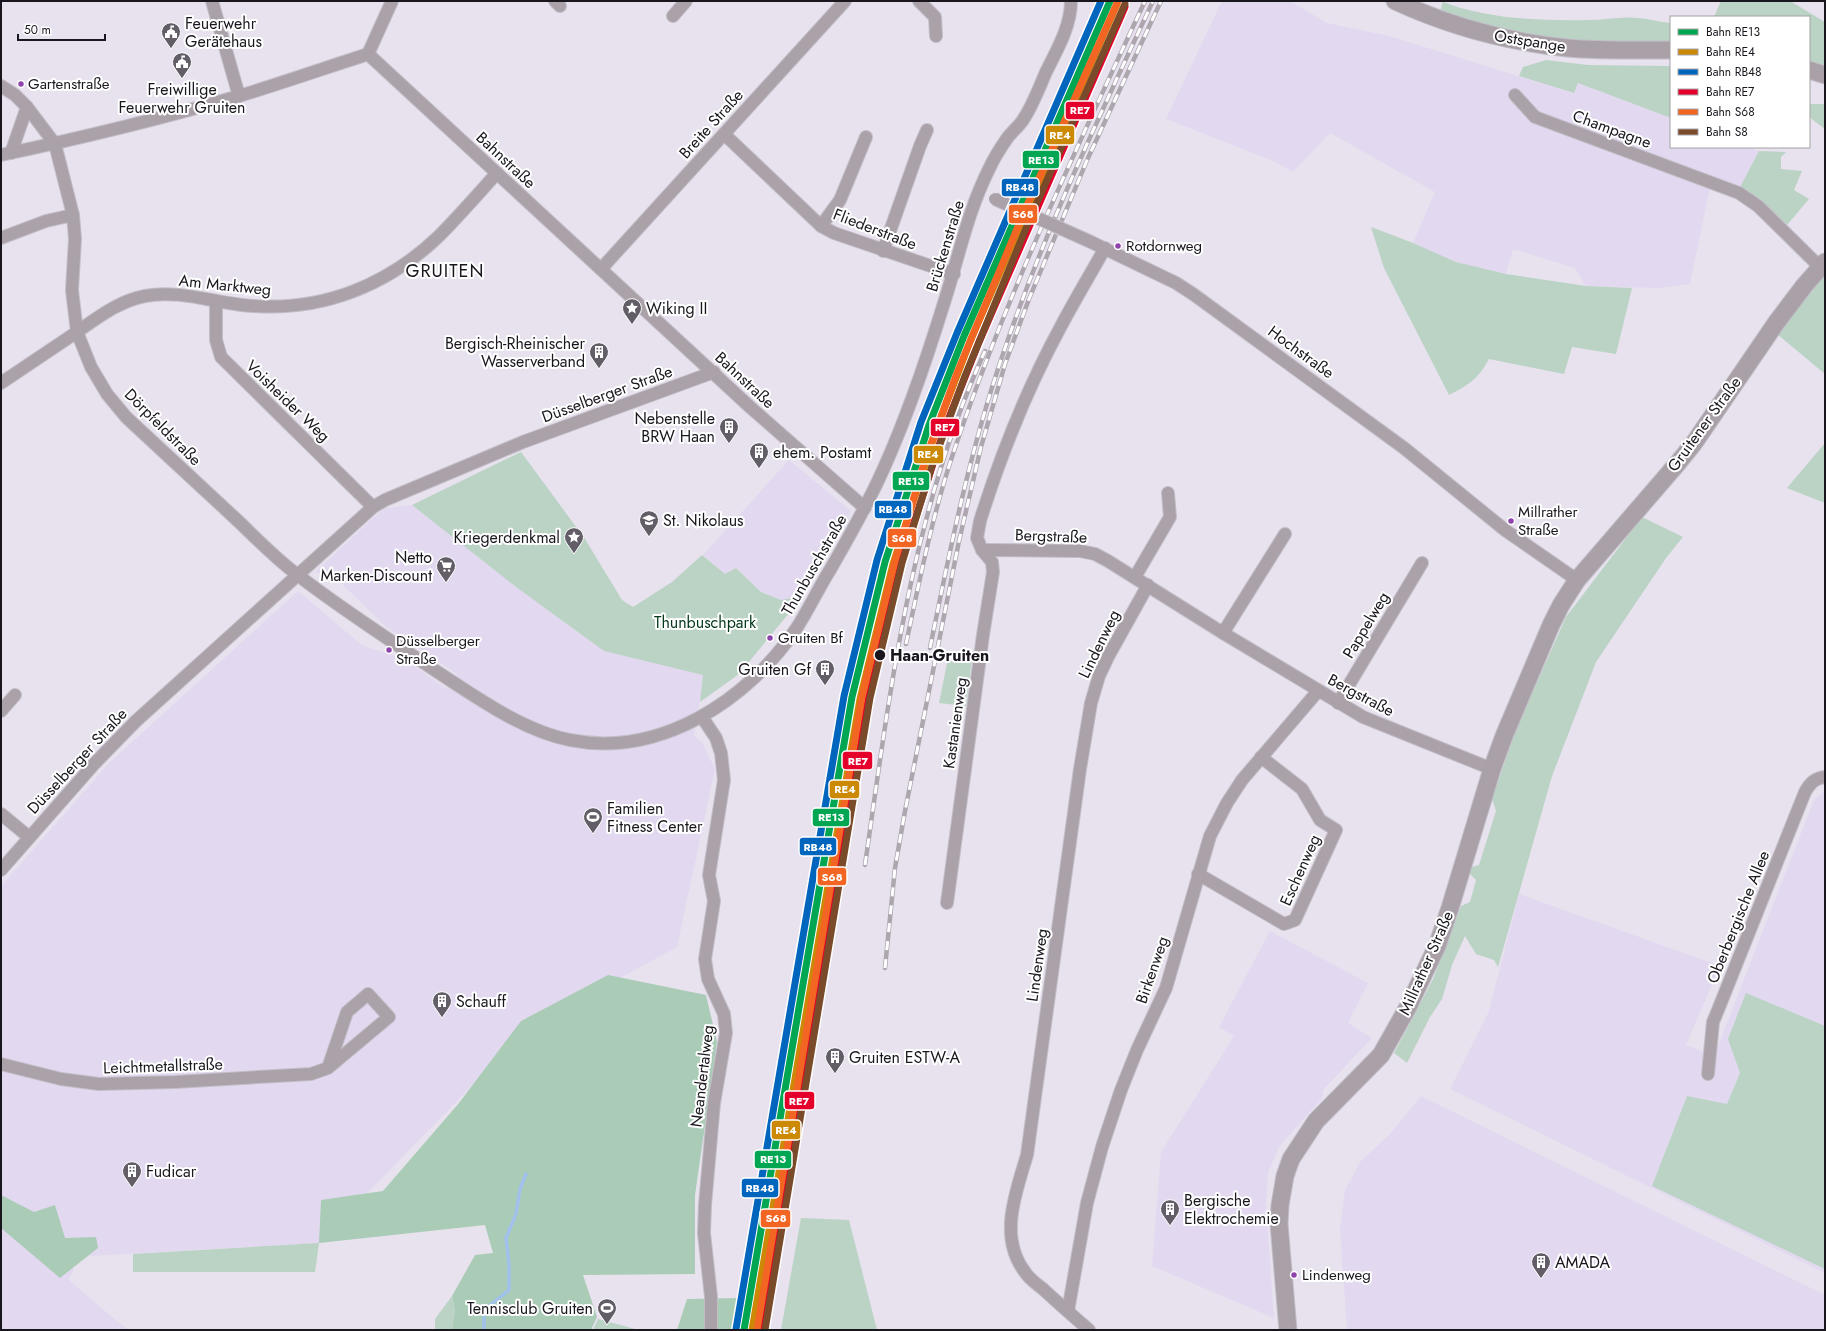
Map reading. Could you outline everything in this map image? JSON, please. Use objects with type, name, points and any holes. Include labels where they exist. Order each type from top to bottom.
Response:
[{"type":"main road","name":"Ostspange","points":[[1395,1],[1441,20],[1476,31],[1539,44],[1607,50],[1670,50]]},
{"type":"main road","points":[[1810,70],[1825,76]]},
{"type":"main road","name":"Gruitener Straße","points":[[1577,580],[1694,443],[1750,359],[1823,265]]},
{"type":"main road","name":"Millrather Straße","points":[[1288,1330],[1280,1224],[1280,1205],[1285,1176],[1291,1159],[1316,1121],[1381,1055],[1408,1007],[1437,946],[1446,921],[1492,769],[1551,625],[1561,605],[1577,580]]},
{"type":"street","points":[[212,1],[239,96]]},
{"type":"street","points":[[6,154],[55,144],[239,96],[368,54],[392,1]]},
{"type":"street","points":[[673,16],[686,1]]},
{"type":"street","name":"Breite Straße","points":[[601,269],[845,1]]},
{"type":"street","points":[[920,1],[935,17],[936,36]]},
{"type":"street","name":"Brückenstraße","points":[[865,508],[901,426],[934,337],[954,274],[964,230],[979,192],[1000,150],[1029,110],[1064,34],[1069,20],[1071,1]]},
{"type":"street","name":"Bahnstraße","points":[[368,54],[714,372],[750,407],[865,508]]},
{"type":"street","points":[[1,86],[15,95],[27,107],[55,144]]},
{"type":"street","name":"Champagne","points":[[1514,95],[1535,117],[1739,193],[1758,206],[1823,265]]},
{"type":"street","points":[[6,154],[27,107]]},
{"type":"street","points":[[883,251],[927,130]]},
{"type":"street","name":"Fliederstraße","points":[[724,134],[821,226],[834,233],[883,251],[954,274]]},
{"type":"street","points":[[821,226],[840,200],[866,137]]},
{"type":"street","name":"Dörpfeldstraße","points":[[55,144],[74,215],[75,239],[72,290],[77,332],[91,367],[107,394],[126,417],[298,576]]},
{"type":"street","name":"Am Marktweg","points":[[1,383],[117,305],[146,296],[179,295],[216,302],[276,307],[308,305],[338,297],[366,287],[408,262],[439,236],[497,173]]},
{"type":"street","name":"Hochstraße","points":[[979,192],[1097,244],[1176,283],[1233,322],[1404,448],[1505,530],[1577,580]]},
{"type":"street","points":[[1,238],[46,221],[74,215]]},
{"type":"street","points":[[982,550],[977,538],[980,521],[1016,420],[1097,244]]},
{"type":"street","name":"Voisheider Weg","points":[[216,302],[216,340],[221,358],[374,507]]},
{"type":"street","name":"Düsselberger Straße","points":[[1,870],[96,763],[136,721],[374,507],[385,500],[522,442],[714,372]]},
{"type":"street","points":[[1135,578],[1170,517],[1168,493]]},
{"type":"street","name":"Thunbuschstraße","points":[[298,576],[471,694],[521,722],[548,734],[568,740],[590,743],[624,741],[650,737],[676,729],[702,717],[730,698],[762,670],[796,629],[865,508]]},
{"type":"street","points":[[1223,633],[1285,534]]},
{"type":"street","name":"Bergstraße","points":[[982,550],[1080,551],[1095,554],[1108,560],[1223,633],[1363,717],[1492,769]]},
{"type":"street","name":"Kastanienweg","points":[[948,903],[982,643],[994,572],[992,562],[982,550]]},
{"type":"street","name":"Pappelweg","points":[[1338,703],[1422,563]]},
{"type":"street","name":"Lindenweg","points":[[1089,1330],[1025,1273],[1017,1260],[1011,1243],[1011,1222],[1016,1191],[1028,1155],[1080,769],[1091,703],[1099,676],[1109,655],[1148,585]]},
{"type":"street","name":"Birkenweg","points":[[1068,1311],[1088,1202],[1102,1147],[1137,1050],[1166,988],[1210,836],[1227,803],[1242,780],[1318,691]]},
{"type":"street","points":[[1,711],[15,695]]},
{"type":"street","name":"Neandertalweg","points":[[702,717],[716,738],[721,753],[724,780],[709,875],[714,901],[705,959],[708,979],[724,1014],[726,1033],[714,1103],[704,1218],[705,1247],[711,1297],[711,1330]]},
{"type":"street","name":"Eschenweg","points":[[1198,874],[1284,924],[1295,920],[1336,830],[1320,820],[1302,789],[1261,757]]},
{"type":"street","name":"Oberbergische Allee","points":[[1708,1074],[1713,1022],[1799,806],[1810,784],[1820,778]]},
{"type":"street","points":[[1,814],[29,837]]},
{"type":"street","name":"Leichtmetallstraße","points":[[1,1064],[61,1079],[98,1084],[300,1075],[321,1072],[328,1068],[389,1017],[368,994],[347,1012],[328,1068]]},
{"type":"shaded area","points":[[1222,1],[1290,1],[1327,23],[1389,36],[1573,93],[1578,83],[1670,118],[1670,148],[1751,148],[1759,151],[1740,187],[1721,179],[1709,192],[1690,284],[1659,288],[1586,286],[1575,268],[1513,249],[1506,274],[1456,262],[1413,243],[1435,192],[1330,133],[1293,172],[1273,161],[1166,119]]},
{"type":"shaded area","points":[[789,460],[851,511],[803,596],[781,600],[761,592],[737,568],[725,574],[703,555]]},
{"type":"shaded area","points":[[412,505],[516,587],[604,651],[704,675],[694,736],[702,742],[715,769],[677,947],[527,1029],[319,1243],[74,1257],[73,1272],[68,1279],[129,1330],[1,1330],[1,886],[109,763],[298,591],[363,646],[401,657],[447,689],[457,674],[386,627],[341,583],[326,575],[315,572],[384,508]]},
{"type":"shaded area","points":[[1825,790],[1825,1273],[1450,1089],[1489,1011],[1519,894],[1720,966],[1686,1045],[1714,1056],[1814,800]]},
{"type":"shaded area","points":[[1270,931],[1368,983],[1348,1023],[1372,1038],[1323,1090],[1323,1097],[1279,1147],[1268,1173],[1266,1205],[1274,1318],[1152,1266],[1161,1152],[1234,1036],[1219,1027]]},
{"type":"shaded area","points":[[1421,1096],[1825,1295],[1825,1330],[1347,1330],[1340,1229],[1345,1190],[1360,1162],[1390,1134]]},
{"type":"green space","points":[[1721,1],[1790,1],[1825,22],[1825,68],[1810,63],[1810,16],[1714,16]]},
{"type":"green space","points":[[1443,2],[1460,8],[1514,18],[1594,20],[1642,18],[1670,23],[1670,42],[1615,42],[1541,37],[1491,27],[1440,11]]},
{"type":"green space","points":[[1546,60],[1588,65],[1670,66],[1670,118],[1578,83],[1574,93],[1519,76],[1523,67]]},
{"type":"green space","points":[[1810,104],[1825,104],[1825,129],[1810,118]]},
{"type":"green space","points":[[1759,151],[1786,152],[1781,157],[1781,169],[1802,171],[1794,190],[1809,199],[1787,225],[1761,200],[1740,187]]},
{"type":"green space","points":[[1371,227],[1456,262],[1506,274],[1586,286],[1632,288],[1616,354],[1572,347],[1564,374],[1489,359],[1477,377],[1449,395],[1384,268]]},
{"type":"green space","points":[[1825,273],[1825,374],[1776,333]]},
{"type":"green space","points":[[1825,443],[1825,503],[1787,488]]},
{"type":"green space","name":"Thunbuschpark","points":[[521,452],[585,539],[622,600],[633,607],[672,582],[702,555],[725,574],[736,568],[761,592],[781,600],[803,596],[739,674],[700,702],[703,675],[604,651],[516,587],[412,505]]},
{"type":"green space","points":[[1642,517],[1683,537],[1666,558],[1596,662],[1552,776],[1498,967],[1494,960],[1476,954],[1465,936],[1452,965],[1442,999],[1430,1017],[1407,1063],[1394,1053],[1433,979],[1461,906],[1470,902],[1476,880],[1469,873],[1472,867],[1479,865],[1496,811],[1492,799],[1515,732],[1566,617]]},
{"type":"green space","points":[[973,651],[966,706],[939,703],[947,663]]},
{"type":"green space","points":[[608,975],[706,995],[717,1042],[695,1195],[695,1274],[583,1275],[597,1317],[591,1330],[452,1330],[455,1310],[452,1296],[475,1255],[493,1253],[485,1225],[319,1243],[321,1200],[383,1191],[459,1103],[521,1021]]},
{"type":"green space","points":[[1746,993],[1825,1026],[1825,1269],[1652,1186],[1687,1096],[1727,1104],[1740,1073],[1728,1039]]},
{"type":"green space","points":[[1,1195],[34,1212],[55,1205],[65,1238],[96,1237],[98,1248],[60,1278],[1,1228]]},
{"type":"green space","points":[[801,1218],[849,1220],[877,1330],[781,1330]]},
{"type":"green space","points":[[319,1243],[315,1272],[133,1272],[133,1254]]},
{"type":"green space","points":[[452,1296],[455,1310],[452,1330],[435,1330],[435,1319]]},
{"type":"green space","points":[[740,1298],[736,1330],[677,1330],[687,1299]]},
{"type":"green space","name":"Tennisclub Gruiten","points":[[598,1319],[639,1330],[593,1330]]},
{"type":"waterway","points":[[484,1330],[484,1310],[509,1290],[509,1264],[506,1238],[516,1214],[520,1189],[526,1174]]},
{"type":"railway","points":[[906,644],[937,508],[950,463],[970,404],[1016,287],[1041,229],[1145,1]]},
{"type":"railway","points":[[930,648],[953,537],[971,463],[980,427],[1003,354],[1054,219],[1153,1]]},
{"type":"railway","points":[[885,968],[895,868],[905,811],[959,541],[981,447],[1005,364],[1029,299],[1088,158],[1161,1]]},
{"type":"railway","points":[[865,865],[894,669],[921,539],[939,475],[960,412],[985,351]]},
{"type":"rail line","name":"RB48","points":[[736,1329],[844,696],[877,560],[921,422],[957,333],[1101,1]]},
{"type":"rail line","name":"RE13","points":[[744,1330],[852,697],[885,562],[929,425],[964,336],[1110,1]]},
{"type":"rail line","name":"S68","points":[[757,1330],[862,697],[895,561],[925,460],[957,373],[1024,212],[1118,1]]},
{"type":"rail line","name":"RE4","points":[[752,1330],[860,699],[893,564],[937,428],[971,339],[1117,4]]},
{"type":"rail line","name":"S8","points":[[765,1330],[870,698],[902,563],[933,463],[965,376],[1031,216],[1125,4]]},
{"type":"rail line","name":"RE7","points":[[760,1330],[868,700],[900,566],[944,430],[979,342],[1125,7]]},
{"type":"place","name":"Feuerwehr Gerätehaus","points":[[171,49]]},
{"type":"place","name":"Freiwillige Feuerwehr Gruiten","points":[[182,79]]},
{"type":"place","name":"Gartenstraße","points":[[21,84]]},
{"type":"place","name":"Rotdornweg","points":[[1118,246]]},
{"type":"place","name":"Wiking II","points":[[632,325]]},
{"type":"place","name":"Bergisch-Rheinischer Wasserverband","points":[[599,369]]},
{"type":"place","name":"Nebenstelle BRW Haan","points":[[729,444]]},
{"type":"place","name":"ehem. Postamt","points":[[759,469]]},
{"type":"place","name":"Millrather Straße","points":[[1511,521]]},
{"type":"place","name":"St. Nikolaus","points":[[649,537]]},
{"type":"place","name":"Kriegerdenkmal","points":[[574,554]]},
{"type":"place","name":"Netto Marken-Discount","points":[[446,583]]},
{"type":"place","name":"Gruiten Bf","points":[[770,638]]},
{"type":"place","name":"Düsselberger Straße","points":[[389,650]]},
{"type":"place","name":"Haan-Gruiten","points":[[880,655]]},
{"type":"place","name":"Gruiten Gf","points":[[825,686]]},
{"type":"place","name":"Familien Fitness Center","points":[[593,834]]},
{"type":"place","name":"Schauff","points":[[442,1018]]},
{"type":"place","name":"Gruiten ESTW-A","points":[[835,1074]]},
{"type":"place","name":"Fudicar","points":[[132,1188]]},
{"type":"place","name":"Bergische Elektrochemie","points":[[1170,1226]]},
{"type":"place","name":"Lindenweg","points":[[1294,1275]]},
{"type":"place","name":"AMADA","points":[[1541,1279]]},
{"type":"place","name":"Tennisclub Gruiten","points":[[607,1325]]},
{"type":"district","name":"GRUITEN","points":[[445,271]]}]
